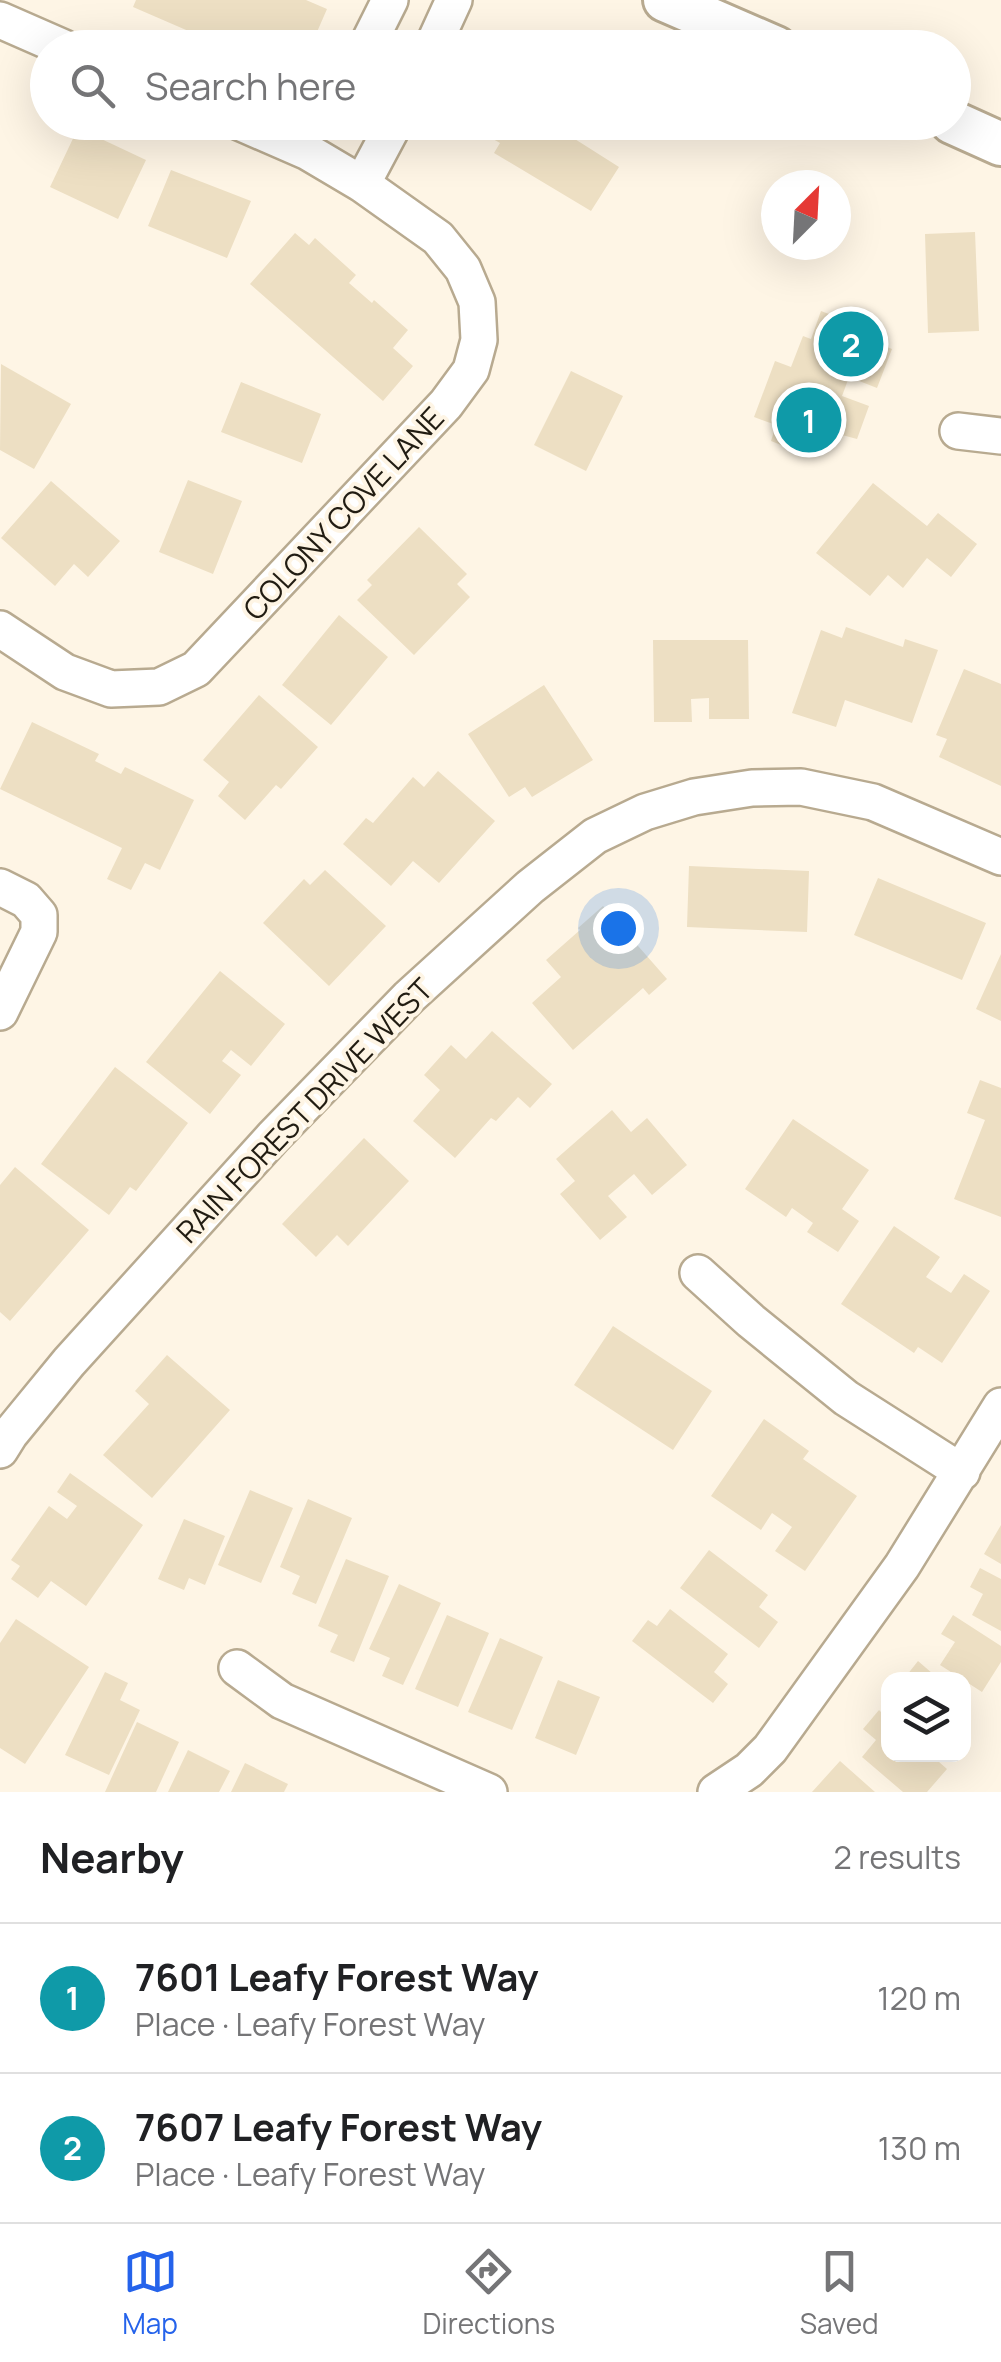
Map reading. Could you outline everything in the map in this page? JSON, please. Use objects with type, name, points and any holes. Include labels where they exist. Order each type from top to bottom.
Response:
[{"type":"street","points":[[375,30],[390,0]]},
{"type":"street","points":[[440,30],[454,0]]},
{"type":"street","points":[[665,0],[734,30]]},
{"type":"street","points":[[0,20],[30,33]]},
{"type":"street","points":[[971,131],[1001,144]]},
{"type":"street","name":"COLONY COVE LANE","points":[[0,629],[66,672],[111,689],[159,687],[196,669],[446,404],[471,370],[479,340],[477,302],[463,270],[438,238],[362,184],[319,140]]},
{"type":"street","points":[[362,184],[385,140]]},
{"type":"street","points":[[958,431],[1001,436]]},
{"type":"street","name":"RAIN FOREST DRIVE WEST","points":[[0,1450],[69,1362],[273,1137],[408,998],[568,855],[596,836],[646,812],[694,797],[752,788],[801,787],[873,802],[1001,856]]},
{"type":"street","points":[[0,888],[26,900],[39,914],[39,932],[0,1012]]},
{"type":"street","points":[[698,1273],[846,1398],[962,1472]]},
{"type":"street","points":[[716,1792],[749,1770],[770,1749],[902,1566],[1001,1406]]},
{"type":"street","points":[[238,1668],[282,1701],[489,1792]]},
{"type":"building","points":[[136,0],[306,0],[327,9],[318,30],[186,30],[133,7]]},
{"type":"building","points":[[72,140],[104,140],[146,160],[118,219],[50,187]]},
{"type":"building","points":[[495,140],[576,140],[619,167],[591,211],[494,153],[500,143]]},
{"type":"building","points":[[171,170],[251,201],[227,258],[148,226]]},
{"type":"building","points":[[975,232],[979,331],[928,333],[925,234]]},
{"type":"building","points":[[295,233],[309,245],[315,238],[356,275],[349,283],[408,330],[393,348],[413,366],[383,401],[250,284]]},
{"type":"building","points":[[821,311],[868,329],[864,338],[892,349],[877,388],[849,377],[842,396],[869,406],[857,439],[827,431],[823,441],[802,434],[796,451],[771,441],[776,425],[754,417],[775,361],[791,367],[803,336],[811,339]]},
{"type":"building","points":[[1,364],[71,404],[34,469],[0,450]]},
{"type":"building","points":[[571,371],[623,396],[586,471],[534,445]]},
{"type":"building","points":[[241,382],[321,414],[302,463],[221,432]]},
{"type":"building","points":[[188,480],[242,501],[213,574],[159,552]]},
{"type":"building","points":[[51,481],[120,541],[88,577],[74,564],[55,586],[1,538]]},
{"type":"building","points":[[873,483],[927,526],[938,513],[977,544],[951,577],[927,558],[903,588],[888,575],[870,596],[816,553]]},
{"type":"building","points":[[419,527],[467,574],[457,584],[470,597],[414,655],[357,600],[372,585],[367,580]]},
{"type":"building","points":[[339,615],[388,657],[331,725],[282,685]]},
{"type":"building","points":[[846,627],[903,647],[905,639],[938,650],[912,723],[845,700],[836,727],[792,713],[821,630],[842,638]]},
{"type":"building","points":[[653,640],[748,640],[749,719],[709,719],[709,698],[691,699],[692,722],[654,722]]},
{"type":"building","points":[[964,669],[1001,684],[1001,786],[939,757],[947,739],[936,735]]},
{"type":"building","points":[[544,685],[593,760],[532,797],[525,787],[509,797],[468,734]]},
{"type":"building","points":[[259,695],[318,747],[281,789],[276,785],[245,820],[218,796],[229,782],[203,760]]},
{"type":"building","points":[[32,722],[99,754],[95,761],[121,774],[125,767],[194,800],[160,870],[145,863],[131,890],[107,879],[122,848],[0,789]]},
{"type":"building","points":[[438,771],[495,821],[439,883],[413,861],[391,886],[343,844],[366,818],[373,823],[413,777],[424,787]]},
{"type":"building","points":[[689,866],[809,871],[807,932],[687,927]]},
{"type":"building","points":[[325,870],[386,926],[329,986],[263,923],[304,879],[310,885]]},
{"type":"building","points":[[878,878],[986,923],[962,980],[854,935]]},
{"type":"building","points":[[603,906],[667,979],[649,995],[643,988],[573,1050],[532,1003],[561,977],[546,960]]},
{"type":"building","points":[[1001,954],[1001,1021],[976,1009]]},
{"type":"building","points":[[220,971],[285,1024],[251,1066],[231,1050],[222,1061],[241,1075],[210,1114],[146,1062]]},
{"type":"building","points":[[492,1031],[552,1084],[530,1108],[518,1097],[496,1121],[491,1118],[455,1158],[413,1121],[440,1090],[424,1075],[451,1045],[466,1059]]},
{"type":"building","points":[[115,1067],[188,1123],[136,1191],[130,1187],[109,1215],[41,1164]]},
{"type":"building","points":[[980,1080],[1001,1088],[1001,1217],[954,1199],[985,1120],[967,1113]]},
{"type":"building","points":[[612,1110],[631,1132],[647,1118],[687,1165],[652,1195],[634,1174],[608,1196],[627,1217],[600,1240],[560,1194],[575,1181],[556,1159]]},
{"type":"building","points":[[793,1119],[869,1170],[842,1209],[859,1221],[838,1252],[807,1232],[813,1223],[792,1208],[786,1217],[745,1189]]},
{"type":"building","points":[[364,1138],[409,1181],[348,1246],[337,1235],[316,1257],[282,1224]]},
{"type":"building","points":[[15,1167],[89,1230],[10,1321],[0,1312],[0,1185]]},
{"type":"building","points":[[894,1226],[940,1257],[926,1277],[951,1293],[964,1274],[990,1291],[942,1363],[918,1347],[914,1353],[841,1304]]},
{"type":"building","points":[[613,1326],[712,1391],[673,1450],[574,1385]]},
{"type":"building","points":[[167,1355],[230,1410],[152,1498],[103,1455],[149,1404],[135,1391]]},
{"type":"building","points":[[764,1419],[809,1451],[803,1459],[857,1496],[805,1571],[775,1551],[792,1527],[772,1513],[761,1530],[711,1496]]},
{"type":"building","points":[[70,1473],[143,1525],[86,1606],[51,1581],[38,1598],[11,1579],[20,1566],[11,1560],[49,1506],[67,1519],[77,1506],[57,1492]]},
{"type":"building","points":[[250,1490],[293,1508],[261,1583],[218,1565]]},
{"type":"building","points":[[308,1499],[352,1518],[316,1604],[292,1594],[300,1576],[280,1567]]},
{"type":"building","points":[[184,1519],[225,1536],[205,1585],[189,1578],[184,1590],[158,1579]]},
{"type":"building","points":[[1001,1525],[1001,1564],[984,1554]]},
{"type":"building","points":[[709,1550],[768,1595],[759,1607],[778,1622],[759,1648],[680,1588]]},
{"type":"building","points":[[346,1559],[389,1576],[354,1662],[330,1652],[338,1635],[318,1626]]},
{"type":"building","points":[[980,1568],[1001,1579],[1001,1631],[972,1615],[983,1594],[970,1587]]},
{"type":"building","points":[[399,1584],[441,1603],[403,1685],[382,1676],[390,1658],[369,1649]]},
{"type":"building","points":[[670,1609],[728,1654],[714,1672],[728,1684],[713,1703],[632,1641],[648,1620],[657,1626]]},
{"type":"building","points":[[447,1615],[489,1633],[458,1707],[415,1689]]},
{"type":"building","points":[[953,1615],[1001,1646],[1001,1662],[982,1692],[971,1685],[971,1672],[951,1672],[940,1665],[955,1642],[941,1634]]},
{"type":"building","points":[[16,1619],[89,1667],[25,1764],[0,1748],[0,1643]]},
{"type":"building","points":[[500,1638],[543,1657],[512,1730],[468,1712]]},
{"type":"building","points":[[918,1661],[931,1672],[909,1672]]},
{"type":"building","points":[[105,1672],[128,1683],[120,1700],[140,1710],[109,1775],[65,1755]]},
{"type":"building","points":[[558,1680],[600,1697],[576,1755],[535,1738]]},
{"type":"building","points":[[879,1710],[881,1762],[939,1762],[947,1769],[927,1792],[903,1792],[862,1757],[876,1740],[863,1729]]},
{"type":"building","points":[[137,1722],[179,1742],[156,1792],[105,1792]]},
{"type":"building","points":[[188,1750],[230,1771],[219,1792],[168,1792]]},
{"type":"building","points":[[840,1761],[875,1792],[812,1792]]},
{"type":"building","points":[[245,1763],[288,1784],[284,1792],[231,1792]]},
{"type":"place","name":"7607 Leafy Forest Way","points":[[851,344]]},
{"type":"place","name":"7601 Leafy Forest Way","points":[[809,420]]}]
